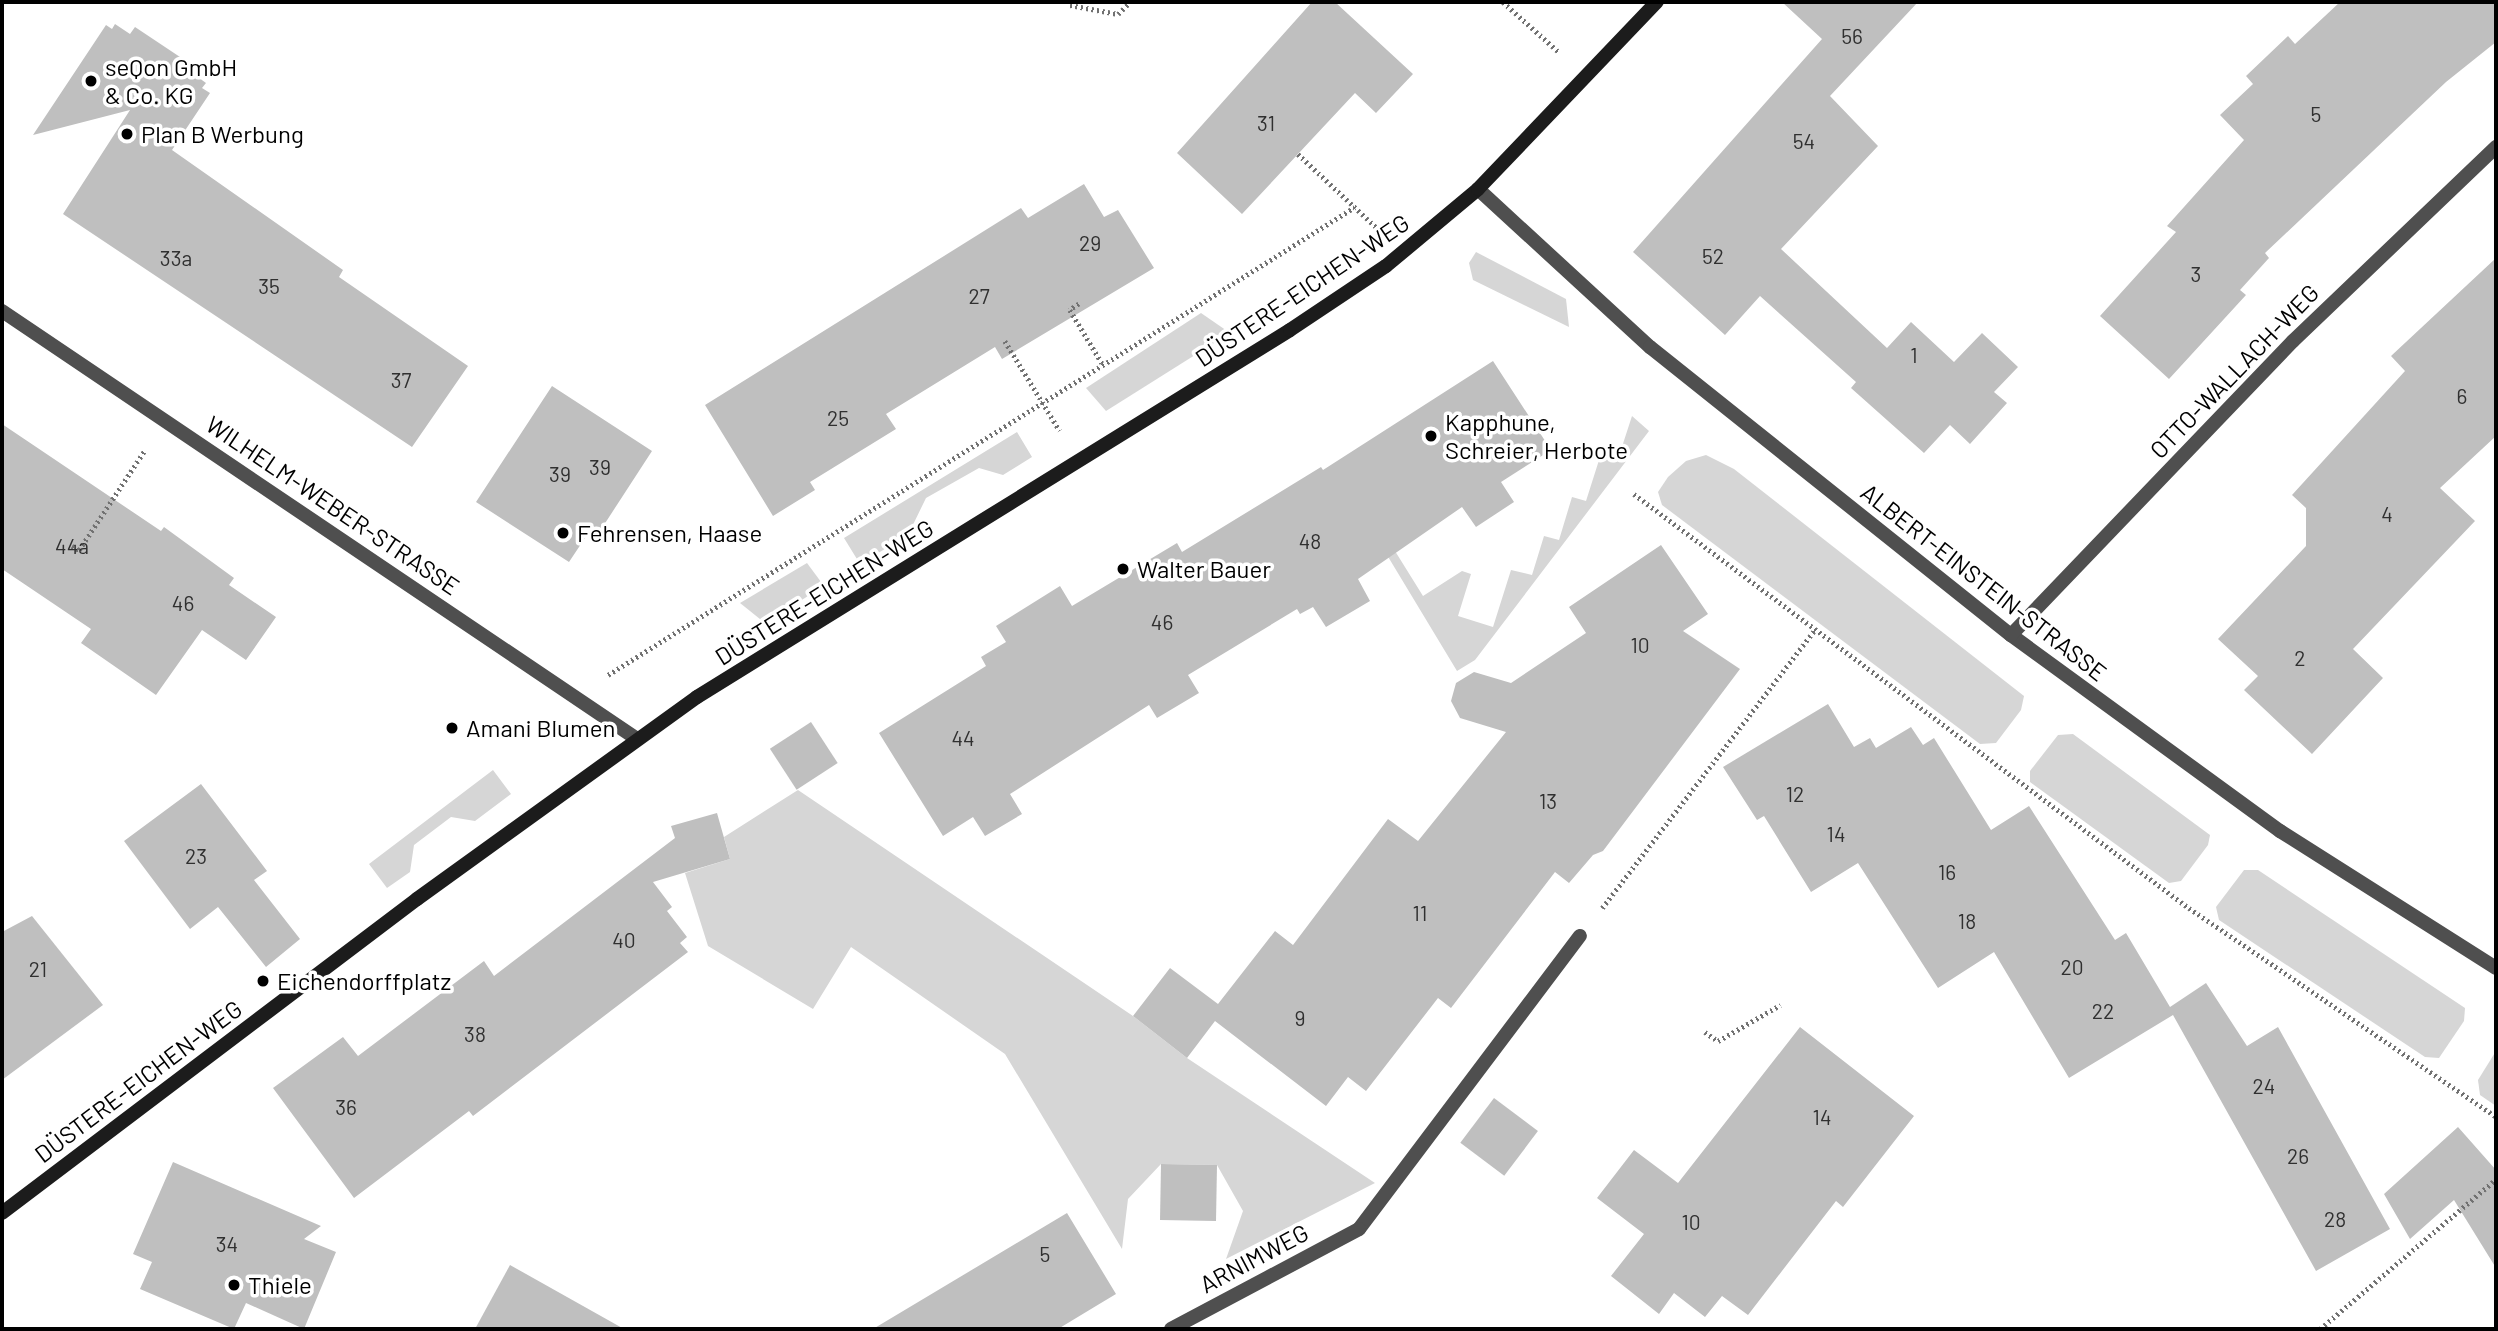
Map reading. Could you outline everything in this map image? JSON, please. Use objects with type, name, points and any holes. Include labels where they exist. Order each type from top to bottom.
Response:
[{"type":"street","name":"DÜSTERE-EICHEN-WEG","points":[[2,1213],[406,907],[637,739],[1290,330],[1403,253],[1478,188],[1657,2]]},
{"type":"street","name":"OTTO-WALLACH-WEG","points":[[2011,635],[2293,341],[2496,147]]},
{"type":"street","name":"ALBERT-EINSTEIN-STRASSE","points":[[1478,188],[1690,381],[2011,635],[2280,831],[2496,968]]},
{"type":"street","name":"WILHELM-WEBER-STRASSE","points":[[2,311],[576,695],[637,739]]},
{"type":"street","name":"ARNIMWEG","points":[[1171,1329],[1359,1229],[1580,936]]},
{"type":"path","points":[[1070,5],[1118,14],[1130,2]]},
{"type":"path","points":[[1503,2],[1587,77]]},
{"type":"path","points":[[1298,154],[1403,253]]},
{"type":"path","points":[[576,695],[1041,400],[1355,207]]},
{"type":"path","points":[[1079,304],[1070,310],[1102,363]]},
{"type":"path","points":[[1005,341],[1079,461]]},
{"type":"path","points":[[72,546],[79,550],[165,420]]},
{"type":"path","points":[[1634,494],[1814,631],[2189,908],[2496,1117]]},
{"type":"path","points":[[1580,936],[1814,631]]},
{"type":"path","points":[[1705,1032],[1718,1041],[1780,1005]]},
{"type":"path","points":[[2320,1329],[2496,1179]]},
{"type":"shaded area","points":[[1476,252],[1566,299],[1569,327],[1473,280],[1469,263]]},
{"type":"shaded area","points":[[1201,313],[1230,333],[1106,411],[1086,388]]},
{"type":"shaded area","points":[[1632,416],[1649,431],[1475,660],[1457,671],[1387,555],[1395,551],[1423,596],[1462,571],[1471,574],[1458,616],[1493,627],[1511,570],[1532,575],[1544,536],[1559,540],[1572,497],[1586,501],[1600,457],[1617,462]]},
{"type":"shaded area","points":[[1017,432],[1032,457],[1003,475],[979,468],[926,498],[908,535],[860,564],[844,538]]},
{"type":"shaded area","points":[[1706,455],[1734,469],[2024,696],[2021,710],[1996,743],[1980,744],[1662,505],[1658,492],[1668,477],[1686,461]]},
{"type":"shaded area","points":[[807,563],[824,586],[765,623],[740,603]]},
{"type":"shaded area","points":[[2073,734],[2210,835],[2208,845],[2181,881],[2169,883],[2030,782],[2030,771],[2058,735]]},
{"type":"shaded area","points":[[493,770],[511,794],[475,821],[451,817],[414,845],[410,872],[387,888],[369,864]]},
{"type":"shaded area","points":[[798,790],[1133,1016],[1187,1058],[1375,1183],[1226,1259],[1243,1211],[1217,1165],[1161,1164],[1128,1199],[1122,1249],[1005,1054],[851,947],[813,1009],[708,946],[685,873],[730,859],[724,837]]},
{"type":"shaded area","points":[[2244,870],[2258,870],[2465,1008],[2464,1021],[2439,1058],[2425,1057],[2219,920],[2216,907]]},
{"type":"shaded area","points":[[2496,1051],[2496,1106],[2480,1095],[2478,1080]]},
{"type":"building","points":[[1312,2],[1335,2],[1413,74],[1376,113],[1355,93],[1242,214],[1177,153]]},
{"type":"building","points":[[1782,2],[1918,2],[1830,96],[1878,146],[1781,249],[1887,348],[1911,322],[1954,362],[1982,333],[2018,367],[1994,392],[2007,403],[1970,444],[1950,425],[1924,453],[1851,388],[1856,382],[1760,296],[1725,335],[1633,252],[1822,39]]},
{"type":"building","points":[[2340,2],[2496,2],[2496,42],[2446,82],[2265,253],[2269,258],[2240,290],[2246,295],[2169,379],[2100,316],[2176,232],[2167,226],[2244,140],[2220,115],[2253,84],[2246,76],[2288,36],[2295,44]]},
{"type":"building","points":[[115,24],[130,34],[135,27],[198,69],[195,75],[206,83],[202,88],[210,93],[172,150],[343,270],[339,277],[468,366],[412,447],[63,214],[130,110],[33,135],[106,25],[112,29]]},
{"type":"building","points":[[1084,184],[1104,217],[1118,210],[1154,268],[1002,359],[995,347],[886,414],[896,429],[810,482],[815,490],[773,516],[705,405],[1021,208],[1028,218]]},
{"type":"building","points":[[2496,258],[2496,436],[2440,488],[2475,521],[2353,649],[2383,678],[2312,754],[2244,690],[2258,676],[2218,639],[2306,546],[2306,508],[2292,495],[2405,371],[2391,356]]},
{"type":"building","points":[[1493,361],[1551,450],[1501,482],[1514,502],[1476,527],[1462,507],[1358,579],[1370,601],[1326,627],[1313,607],[1300,614],[1297,609],[1188,675],[1199,693],[1157,718],[1149,705],[1010,794],[1022,814],[985,836],[973,817],[943,836],[879,733],[986,666],[981,657],[1006,642],[996,626],[1060,586],[1072,606],[1177,543],[1182,552],[1321,467],[1323,470]]},
{"type":"building","points":[[552,386],[652,451],[600,531],[593,526],[569,562],[476,502]]},
{"type":"building","points":[[2,424],[161,531],[164,527],[234,578],[229,585],[276,617],[246,660],[202,630],[156,695],[81,643],[91,629],[2,569]]},
{"type":"building","points":[[1661,545],[1708,614],[1683,631],[1740,669],[1603,851],[1593,855],[1569,883],[1555,872],[1451,1008],[1438,998],[1366,1091],[1348,1077],[1326,1106],[1215,1021],[1187,1058],[1133,1016],[1170,968],[1218,1004],[1275,931],[1293,945],[1388,819],[1418,841],[1506,732],[1460,718],[1451,701],[1456,683],[1474,672],[1511,683],[1586,633],[1569,607]]},
{"type":"building","points":[[1828,704],[1854,747],[1870,738],[1876,748],[1911,727],[1923,745],[1934,738],[1991,830],[2029,806],[2115,940],[2126,933],[2170,1007],[2206,983],[2247,1046],[2278,1027],[2390,1229],[2316,1271],[2173,1015],[2069,1078],[1994,952],[1938,988],[1858,863],[1811,892],[1764,816],[1757,820],[1723,767]]},
{"type":"building","points":[[811,722],[838,763],[797,790],[770,749]]},
{"type":"building","points":[[201,784],[267,871],[254,880],[300,939],[266,967],[218,907],[190,929],[124,841]]},
{"type":"building","points":[[717,813],[730,859],[653,882],[672,907],[667,911],[687,937],[680,943],[688,952],[473,1116],[469,1111],[354,1198],[273,1088],[343,1037],[358,1056],[484,961],[494,976],[675,838],[671,826]]},
{"type":"building","points":[[32,916],[103,1005],[2,1080],[2,932]]},
{"type":"building","points":[[1800,1027],[1914,1116],[1843,1207],[1836,1201],[1748,1315],[1722,1296],[1705,1317],[1674,1293],[1659,1314],[1611,1276],[1644,1234],[1597,1198],[1634,1150],[1678,1183]]},
{"type":"building","points":[[1494,1098],[1538,1131],[1504,1176],[1460,1143]]},
{"type":"building","points":[[2458,1127],[2496,1170],[2496,1268],[2454,1200],[2410,1239],[2384,1194]]},
{"type":"building","points":[[173,1162],[321,1226],[304,1239],[336,1252],[304,1329],[246,1303],[234,1329],[140,1289],[152,1262],[133,1254]]},
{"type":"building","points":[[1161,1164],[1217,1165],[1216,1221],[1160,1220]]},
{"type":"building","points":[[1067,1213],[1116,1294],[1058,1329],[873,1329]]},
{"type":"building","points":[[510,1265],[624,1329],[475,1329]]},
{"type":"place","name":"seQon GmbH & Co. KG","points":[[91,81]]},
{"type":"place","name":"Plan B Werbung","points":[[127,134]]},
{"type":"place","name":"Kapphune, Schreier, Herbote","points":[[1431,436]]},
{"type":"place","name":"Fehrensen, Haase","points":[[563,533]]},
{"type":"place","name":"Walter Bauer","points":[[1123,569]]},
{"type":"place","name":"Amani Blumen","points":[[452,728]]},
{"type":"place","name":"Eichendorffplatz","points":[[263,981]]},
{"type":"place","name":"Thiele","points":[[234,1285]]}]
